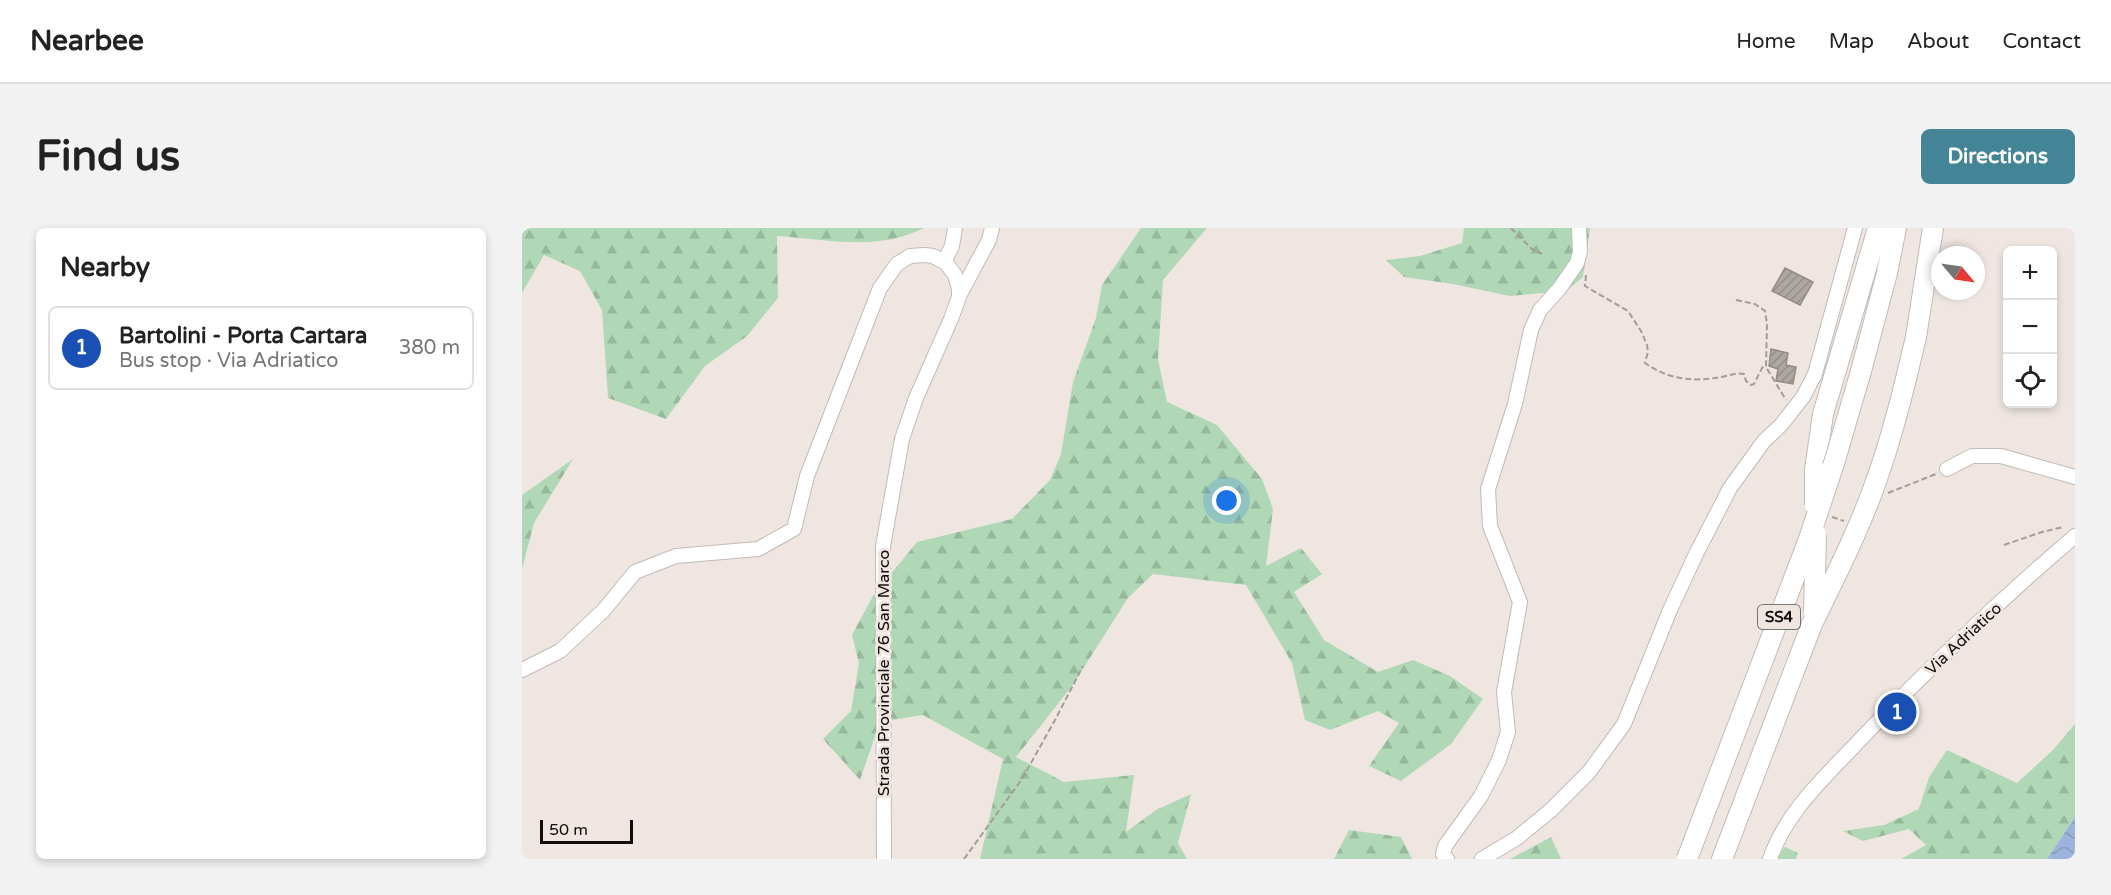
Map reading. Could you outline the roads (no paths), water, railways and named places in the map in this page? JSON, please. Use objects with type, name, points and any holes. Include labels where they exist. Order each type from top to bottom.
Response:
[{"type":"highway","points":[[1812,624],[1815,597],[1815,470],[1823,414],[1878,228]]},
{"type":"highway","name":"SS4","points":[[1687,859],[1809,539],[1862,371],[1896,228]]},
{"type":"highway","points":[[1722,859],[1812,624],[1853,540],[1874,487],[1900,403],[1916,337],[1933,228]]},
{"type":"street","points":[[944,262],[952,246],[955,228]]},
{"type":"street","name":"Strada Provinciale 76 San Marco","points":[[884,859],[883,546],[902,439],[916,398],[959,297],[989,240],[992,228]]},
{"type":"street","points":[[1447,859],[1443,854],[1445,846],[1481,796],[1499,760],[1508,732],[1504,692],[1520,602],[1490,526],[1488,489],[1515,404],[1531,330],[1540,310],[1577,263],[1580,252],[1579,228]]},
{"type":"street","points":[[1482,859],[1517,838],[1551,810],[1589,772],[1624,724],[1670,610],[1725,497],[1764,441],[1781,425],[1803,397],[1815,374],[1855,228]]},
{"type":"street","points":[[522,670],[560,651],[603,611],[635,572],[676,556],[759,549],[794,529],[807,476],[880,288],[897,264],[910,256],[925,255],[944,262],[955,275],[959,297]]},
{"type":"street","points":[[1947,469],[1972,456],[2001,456],[2075,477]]},
{"type":"street","name":"Via Adriatico","points":[[1770,859],[1785,826],[1801,802],[1962,635],[2070,531]]},
{"type":"water","points":[[2075,817],[2075,856],[2072,859],[2047,859]]},
{"type":"place","name":"Bartolini - Porta Cartara","points":[[1897,712]]}]
